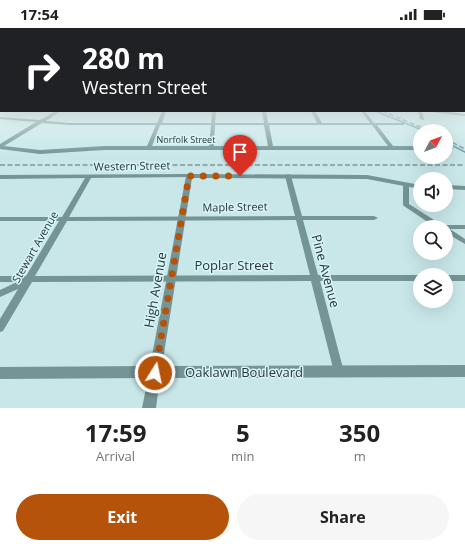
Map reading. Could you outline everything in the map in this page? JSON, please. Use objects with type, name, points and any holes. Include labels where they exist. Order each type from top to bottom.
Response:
[{"type":"street","points":[[8,119],[70,124],[402,124]]},
{"type":"street","points":[[0,146],[46,119]]},
{"type":"street","points":[[149,148],[160,119]]},
{"type":"street","points":[[211,148],[213,119]]},
{"type":"street","points":[[265,119],[271,148]]},
{"type":"street","points":[[317,119],[320,124]]},
{"type":"street","points":[[369,119],[392,148]]},
{"type":"street","name":"Norfolk Street","points":[[0,146],[40,152],[85,149],[149,148],[413,148]]},
{"type":"street","name":"Western Street","points":[[0,176],[367,177],[413,186]]},
{"type":"street","name":"High Avenue","points":[[149,408],[189,176]]},
{"type":"street","name":"Pine Avenue","points":[[288,176],[339,372]]},
{"type":"street","name":"Stewart Avenue","points":[[0,328],[89,177]]},
{"type":"street","points":[[406,186],[406,205],[429,220]]},
{"type":"street","points":[[453,187],[465,188]]},
{"type":"street","name":"Maple Street","points":[[0,219],[374,218]]},
{"type":"street","points":[[453,226],[465,226]]},
{"type":"street","points":[[453,234],[465,242]]},
{"type":"street","name":"Poplar Street","points":[[0,279],[413,278]]},
{"type":"street","points":[[453,278],[465,278]]},
{"type":"street","points":[[0,294],[29,279]]},
{"type":"street","name":"Oaklawn Boulevard","points":[[0,373],[465,372]]},
{"type":"waterway","points":[[394,119],[413,126]]},
{"type":"waterway","points":[[453,146],[465,152]]},
{"type":"railway","points":[[401,119],[413,124]]},
{"type":"railway","points":[[453,143],[465,149]]},
{"type":"railway","points":[[0,165],[465,165]]},
{"type":"route","points":[[155,373],[189,176],[240,176]]}]
